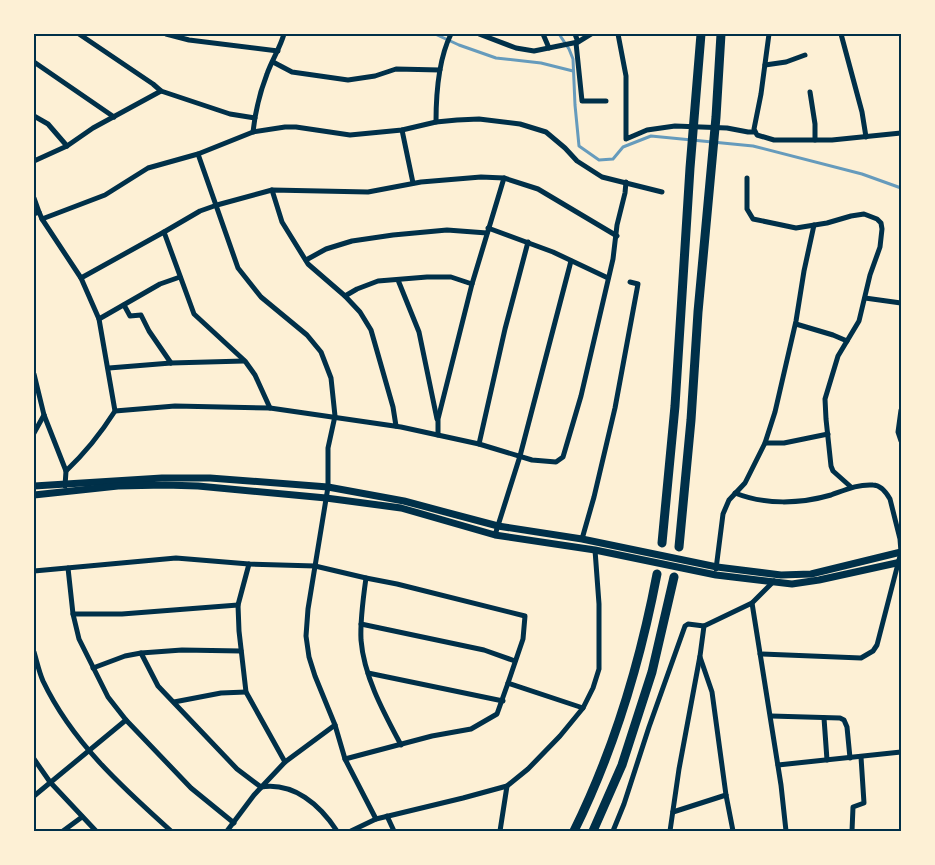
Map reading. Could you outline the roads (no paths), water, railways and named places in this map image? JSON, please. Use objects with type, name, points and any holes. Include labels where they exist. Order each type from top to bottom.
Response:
[{"type":"highway","points":[[662,543],[675,406],[690,168],[701,34]]},
{"type":"highway","points":[[679,548],[691,420],[709,174],[716,117],[721,34]]},
{"type":"highway","points":[[574,831],[602,769],[616,730],[648,620],[657,574]]},
{"type":"highway","points":[[593,831],[622,765],[652,672],[674,577]]},
{"type":"main road","points":[[34,486],[138,478],[210,478],[328,487],[404,501],[498,526],[582,539],[629,553],[773,582],[805,583],[901,562]]},
{"type":"main road","points":[[34,495],[118,486],[165,485],[198,486],[326,498],[401,508],[495,535],[595,550],[629,553]]},
{"type":"main road","points":[[716,571],[781,575],[811,574],[901,552]]},
{"type":"street","points":[[80,34],[161,91],[230,114],[255,118]]},
{"type":"street","points":[[166,34],[195,40],[278,51]]},
{"type":"street","points":[[253,132],[267,75],[284,34]]},
{"type":"street","points":[[436,122],[440,70],[445,47],[451,34]]},
{"type":"street","points":[[479,34],[516,48],[534,51],[576,43],[592,34]]},
{"type":"street","points":[[543,34],[549,48]]},
{"type":"street","points":[[575,34],[582,100],[606,101]]},
{"type":"street","points":[[618,34],[626,76],[626,139],[648,130],[675,126],[727,128],[754,132],[757,135],[774,140],[815,140],[901,133]]},
{"type":"street","points":[[754,132],[769,34]]},
{"type":"street","points":[[841,34],[862,112],[866,137]]},
{"type":"street","points":[[765,65],[786,62],[805,55]]},
{"type":"street","points":[[34,62],[114,117]]},
{"type":"street","points":[[272,62],[292,72],[348,80],[375,76],[396,69],[440,70]]},
{"type":"street","points":[[34,160],[67,146],[93,128],[161,91]]},
{"type":"street","points":[[810,92],[815,117],[815,140]]},
{"type":"street","points":[[34,116],[48,124],[67,146]]},
{"type":"street","points":[[42,219],[105,195],[148,168],[198,154],[253,132],[296,127],[350,135],[402,130],[436,122],[479,119],[520,124],[546,132],[577,161],[602,177],[662,192]]},
{"type":"street","points":[[402,130],[413,183]]},
{"type":"street","points":[[198,154],[238,268],[261,297],[307,336],[321,352],[331,378],[334,416],[328,448],[328,487],[306,636],[309,657],[315,676],[335,725],[345,759],[376,819]]},
{"type":"street","points":[[81,278],[200,211],[272,190],[368,192],[413,183],[456,178],[504,178],[538,189],[617,236]]},
{"type":"street","points":[[438,435],[438,419],[442,400],[487,230],[504,178]]},
{"type":"street","points":[[747,178],[747,209],[753,219],[796,228],[864,214],[877,219],[881,223],[880,247],[870,275],[859,321],[838,356],[825,399],[832,469],[851,487]]},
{"type":"street","points":[[115,411],[175,406],[270,408],[396,426],[479,444],[520,456],[556,462],[560,460],[565,452],[581,396],[617,236],[617,225],[626,182]]},
{"type":"street","points":[[272,190],[282,222],[306,260],[360,312],[371,330],[393,408],[396,426]]},
{"type":"street","points":[[34,198],[36,213],[42,219],[81,278],[100,319],[115,411],[104,429],[82,456],[66,471]]},
{"type":"street","points":[[716,571],[723,514],[729,500],[745,483],[766,443],[775,412],[796,324],[804,270],[814,225]]},
{"type":"street","points":[[306,260],[326,249],[352,241],[447,230],[487,230],[528,242],[608,278]]},
{"type":"street","points":[[164,232],[194,314],[244,361],[255,376],[270,408]]},
{"type":"street","points":[[479,444],[505,329],[528,242]]},
{"type":"street","points":[[495,535],[520,456],[571,261]]},
{"type":"street","points":[[100,319],[160,284],[180,277]]},
{"type":"street","points":[[345,296],[378,281],[451,277],[472,284]]},
{"type":"street","points":[[398,280],[419,332],[432,399],[438,419]]},
{"type":"street","points":[[582,539],[615,408],[635,305],[638,284],[630,282]]},
{"type":"street","points":[[865,298],[901,302]]},
{"type":"street","points":[[124,305],[130,316],[141,315],[149,331],[171,363]]},
{"type":"street","points":[[796,324],[848,341]]},
{"type":"street","points":[[109,368],[171,363],[244,361]]},
{"type":"street","points":[[34,374],[44,415],[66,471],[64,492]]},
{"type":"street","points":[[432,399],[442,400]]},
{"type":"street","points":[[901,410],[898,432],[901,441]]},
{"type":"street","points":[[34,433],[44,415]]},
{"type":"street","points":[[766,443],[784,443],[828,434]]},
{"type":"street","points":[[735,493],[750,499],[767,502],[789,501],[812,499],[851,487],[873,485],[882,488],[890,499],[900,539],[901,562],[877,645],[868,656],[852,658],[760,654]]},
{"type":"street","points":[[351,831],[376,819],[507,786],[528,769],[560,736],[583,708],[593,688],[599,669],[600,604],[595,550]]},
{"type":"street","points":[[34,571],[176,558],[249,564],[315,566],[398,584],[525,616],[522,639],[498,714],[471,729],[432,736],[345,759]]},
{"type":"street","points":[[249,564],[238,605],[246,692],[285,762]]},
{"type":"street","points":[[68,568],[73,614],[79,639],[108,696],[126,720],[192,788],[234,823]]},
{"type":"street","points":[[613,831],[685,626],[688,624],[704,626],[752,603],[781,575]]},
{"type":"street","points":[[366,578],[361,640],[368,673],[401,745]]},
{"type":"street","points":[[752,603],[771,716],[786,831]]},
{"type":"street","points":[[73,614],[122,614],[238,605]]},
{"type":"street","points":[[361,624],[484,650],[515,661]]},
{"type":"street","points":[[670,831],[704,626]]},
{"type":"street","points":[[93,668],[140,653],[182,650],[241,650]]},
{"type":"street","points":[[34,652],[43,680],[52,697],[61,713],[89,751],[118,783],[171,831]]},
{"type":"street","points":[[140,653],[158,686],[236,769],[261,787],[272,785],[300,793],[314,804],[337,831]]},
{"type":"street","points":[[700,656],[712,692],[726,795],[733,831]]},
{"type":"street","points":[[368,673],[503,701]]},
{"type":"street","points":[[508,683],[583,708]]},
{"type":"street","points":[[174,702],[221,693],[246,692]]},
{"type":"street","points":[[771,716],[844,720],[847,727],[850,758]]},
{"type":"street","points":[[824,718],[827,760]]},
{"type":"street","points":[[34,796],[126,720]]},
{"type":"street","points":[[227,831],[261,787],[285,762],[335,725]]},
{"type":"street","points":[[778,765],[901,752]]},
{"type":"street","points":[[852,831],[853,806],[864,804],[861,756]]},
{"type":"street","points":[[34,759],[50,782],[96,831]]},
{"type":"street","points":[[500,831],[507,786]]},
{"type":"street","points":[[673,812],[726,795]]},
{"type":"street","points":[[387,816],[394,831]]},
{"type":"street","points":[[63,831],[82,817]]},
{"type":"waterway","points":[[404,34],[414,34]]},
{"type":"waterway","points":[[435,34],[496,58],[541,63],[573,71]]},
{"type":"waterway","points":[[559,34],[573,59],[579,146],[599,160],[613,159],[623,147],[651,136],[753,146],[862,174],[901,188]]}]
